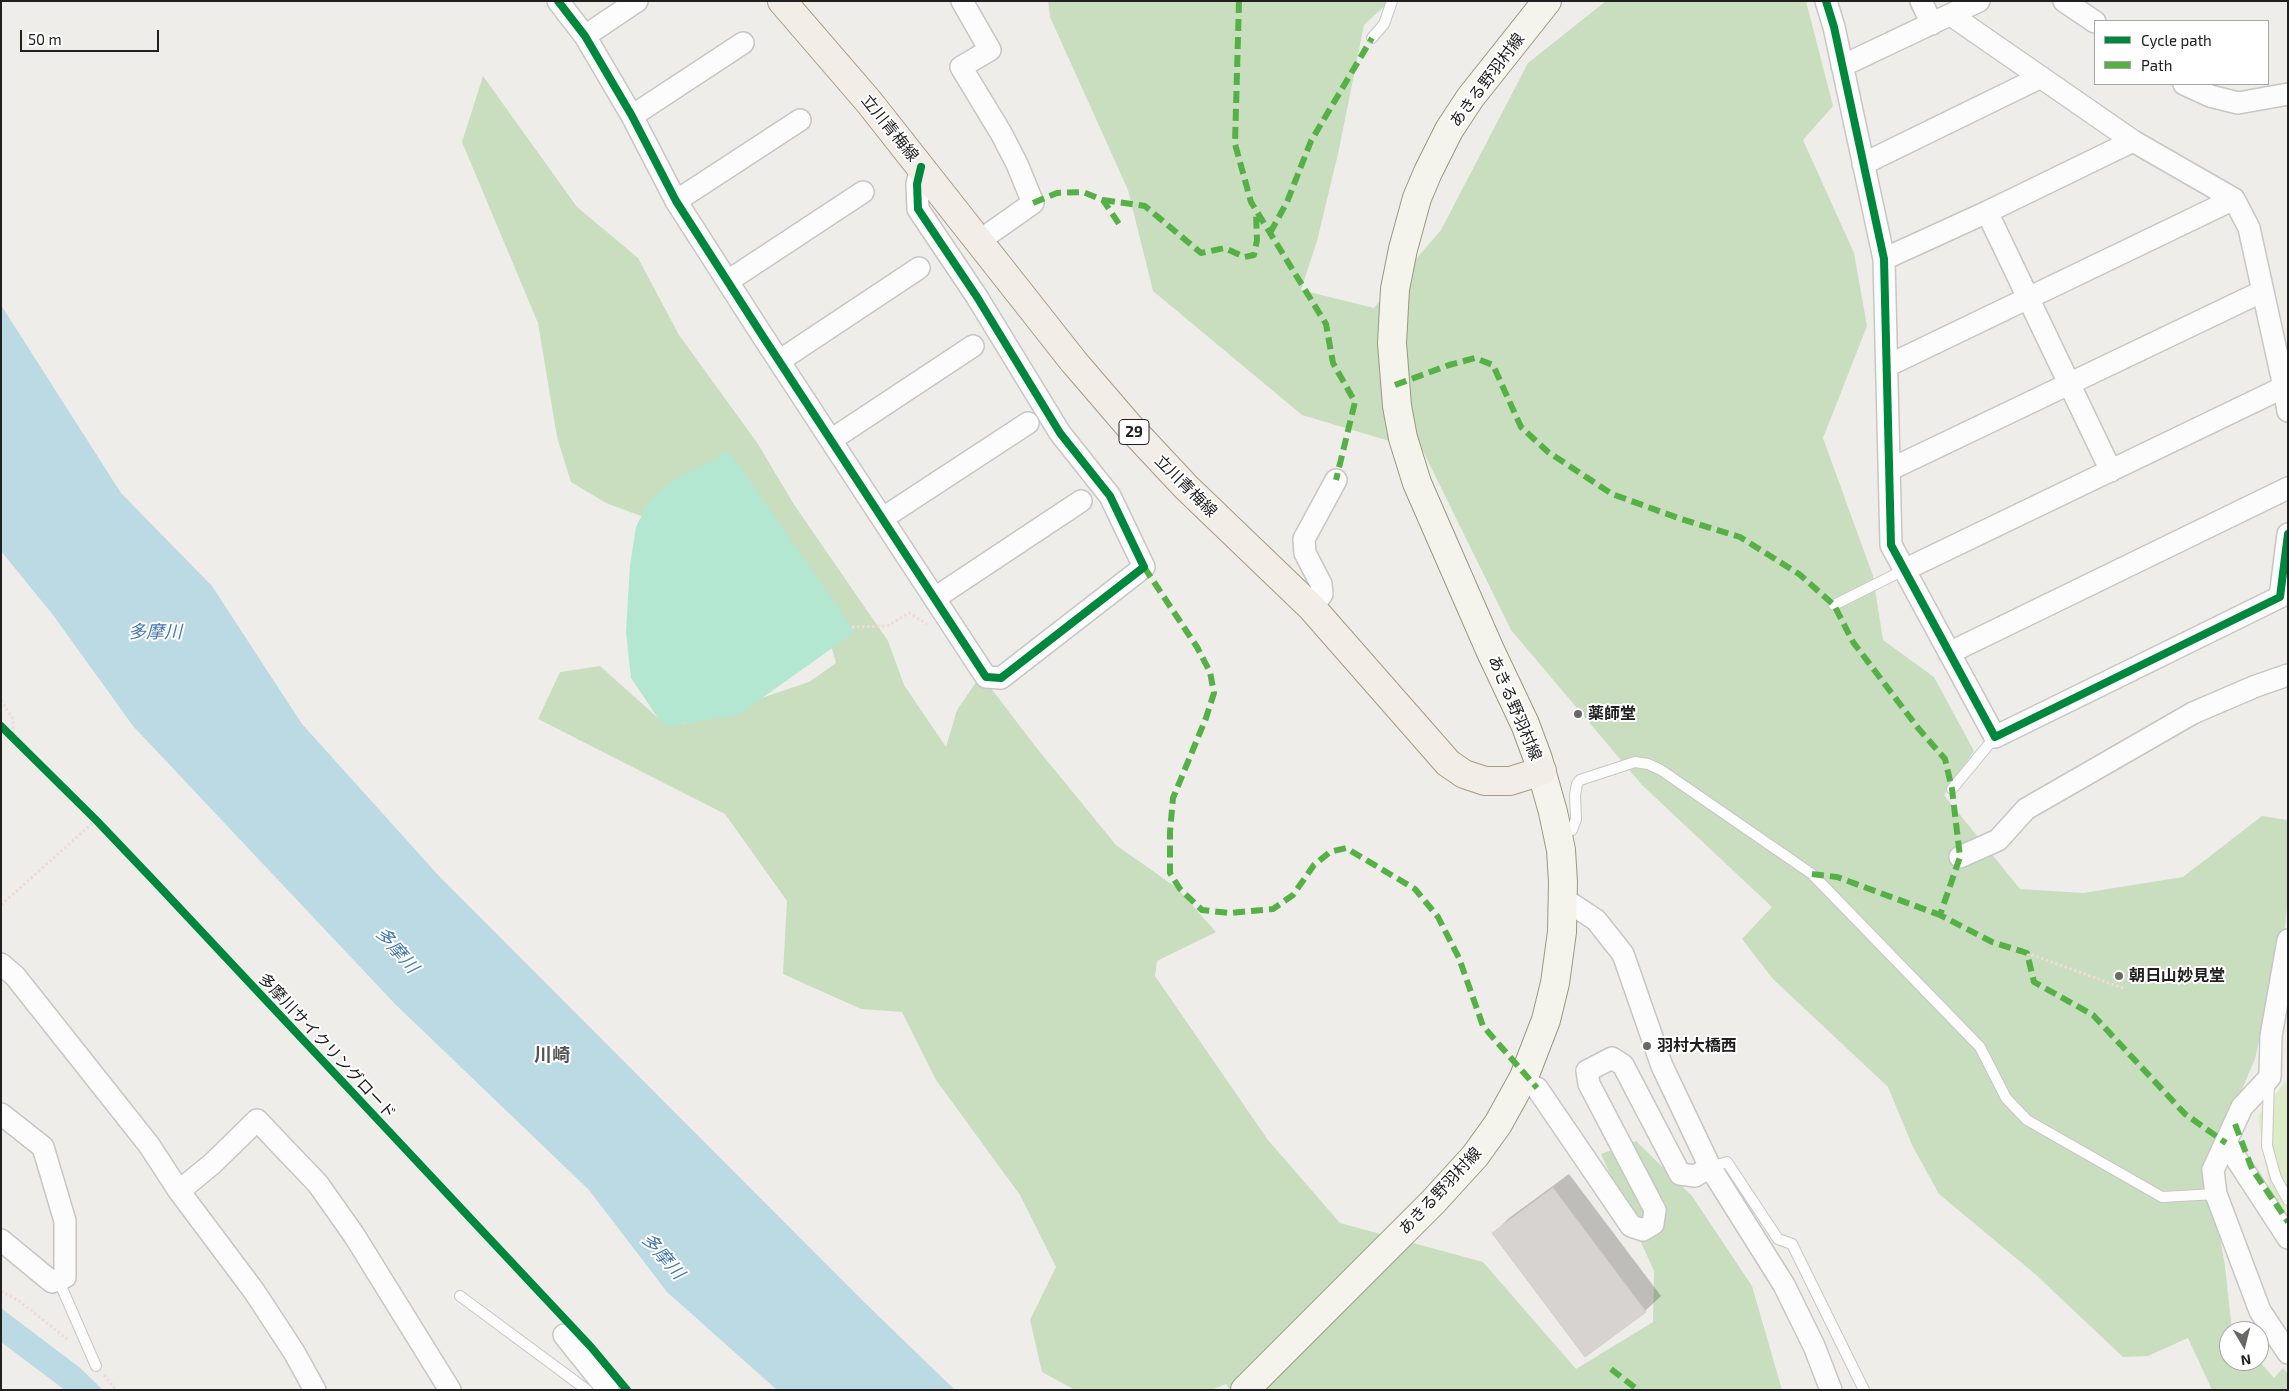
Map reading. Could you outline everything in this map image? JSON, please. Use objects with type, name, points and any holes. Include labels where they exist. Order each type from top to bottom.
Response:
[{"type":"main road","name":"立川青梅線","points":[[782,1],[850,79],[1080,369],[1128,426],[1186,487],[1312,608],[1453,767],[1472,777],[1492,782],[1510,781],[1542,771]]},
{"type":"main road","name":"あきる野羽村線","points":[[1245,1390],[1457,1178],[1492,1133],[1522,1081],[1541,1035],[1555,983],[1562,932],[1564,899],[1563,865],[1542,771],[1526,724],[1482,632],[1417,483],[1399,416],[1392,343],[1396,289],[1402,249],[1414,207],[1428,172],[1449,130],[1470,98],[1547,1]]},
{"type":"street","points":[[558,1],[585,36],[632,116],[676,201],[934,598],[986,677],[1001,678],[1144,568],[1110,496],[1060,433],[977,298],[918,209],[917,184],[921,167]]},
{"type":"street","points":[[585,36],[637,1]]},
{"type":"street","points":[[962,1],[990,50],[961,67],[1001,133],[1033,203],[979,241]]},
{"type":"street","points":[[1826,1],[1884,259],[1891,545],[1994,737],[2280,597],[2288,534]]},
{"type":"street","points":[[1921,1],[1932,24]]},
{"type":"street","points":[[1842,66],[1979,1]]},
{"type":"street","points":[[2064,1],[2094,21]]},
{"type":"street","points":[[1952,15],[2133,141],[2234,198],[2249,228],[2288,411]]},
{"type":"street","points":[[632,116],[743,43]]},
{"type":"street","points":[[1863,164],[2041,77]]},
{"type":"street","points":[[2186,85],[2210,96],[2238,102],[2288,94]]},
{"type":"street","points":[[676,201],[800,120]]},
{"type":"street","points":[[1884,259],[1987,212],[2133,141]]},
{"type":"street","points":[[728,281],[863,192]]},
{"type":"street","points":[[1886,366],[2234,198]]},
{"type":"street","points":[[1987,212],[2111,470]]},
{"type":"street","points":[[779,361],[919,268]]},
{"type":"street","points":[[1889,470],[2263,291]]},
{"type":"street","points":[[831,440],[973,346]]},
{"type":"street","points":[[1904,570],[2284,387]]},
{"type":"street","points":[[883,518],[1028,424]]},
{"type":"street","points":[[1312,608],[1322,594],[1320,584],[1305,553],[1304,539],[1336,480]]},
{"type":"street","points":[[1949,653],[2288,488]]},
{"type":"street","points":[[934,598],[1081,501]]},
{"type":"street","points":[[1960,857],[1998,840],[2026,809],[2185,718],[2256,686],[2288,675]]},
{"type":"street","points":[[1564,899],[1596,920],[1623,954],[1662,1066],[1710,1168],[1784,1285],[1814,1346],[1831,1390]]},
{"type":"street","points":[[2288,940],[2272,1036],[2270,1077],[2242,1107],[2213,1170],[2216,1194],[2260,1311],[2288,1353]]},
{"type":"street","points":[[1,964],[15,976],[150,1145],[178,1191],[254,1291],[294,1352],[315,1390]]},
{"type":"street","points":[[1537,1088],[1631,1226],[1643,1230],[1653,1224],[1655,1210],[1588,1084],[1587,1070],[1612,1058],[1623,1065],[1680,1174],[1694,1176],[1710,1168]]},
{"type":"street","points":[[1,1114],[43,1147],[65,1221],[65,1277],[52,1282],[1,1240]]},
{"type":"street","points":[[178,1191],[212,1164],[257,1120],[318,1184],[359,1243],[450,1390]]},
{"type":"street","points":[[2226,1143],[2288,1238]]},
{"type":"street","points":[[564,1335],[608,1390]]},
{"type":"lane","points":[[1372,38],[1384,24],[1392,1]]},
{"type":"lane","points":[[1834,605],[1904,570]]},
{"type":"lane","points":[[1952,789],[1994,737]]},
{"type":"lane","points":[[1558,836],[1572,830],[1576,819],[1575,795],[1580,780],[1634,762],[1648,764],[1660,770],[1812,874],[1980,1047],[2006,1098],[2027,1120],[2162,1197],[2216,1194]]},
{"type":"lane","points":[[2270,1077],[2267,1146],[2276,1178],[2288,1200]]},
{"type":"lane","points":[[1710,1168],[1727,1162],[1778,1239],[1792,1244],[1864,1390]]},
{"type":"lane","points":[[58,1280],[96,1366]]},
{"type":"lane","points":[[460,1296],[587,1390]]},
{"type":"path","points":[[852,627],[887,626],[910,613],[914,614]]},
{"type":"path","points":[[1,700],[13,719],[13,738]]},
{"type":"path","points":[[6,730],[20,745]]},
{"type":"path","points":[[89,813],[103,827]]},
{"type":"path","points":[[1,905],[96,820]]},
{"type":"path","points":[[2027,953],[2123,988]]},
{"type":"path","points":[[1,1290],[19,1301],[70,1341]]},
{"type":"path","points":[[96,1366],[116,1390]]},
{"type":"green space","points":[[1048,1],[1390,1],[1364,25],[1338,154],[1317,241],[1301,290],[1374,308],[1441,230],[1528,63],[1606,1],[1806,1],[1833,106],[1803,140],[1854,253],[1867,326],[1823,438],[1873,576],[1883,640],[1934,677],[1974,751],[1944,795],[2020,889],[2083,893],[2183,877],[2262,816],[2288,820],[2288,897],[2285,927],[2255,1059],[2208,1169],[2225,1266],[2231,1321],[2219,1321],[2219,1371],[2268,1371],[2274,1378],[2283,1368],[2288,1374],[2288,1390],[2212,1390],[2188,1338],[2148,1356],[2123,1357],[2035,1274],[1939,1194],[1912,1145],[1888,1087],[1773,979],[1742,939],[1772,907],[1642,785],[1511,630],[1423,451],[1302,415],[1153,291],[1128,190],[1050,17]]},
{"type":"green space","points":[[483,76],[577,207],[638,258],[679,335],[758,444],[793,503],[888,641],[904,685],[946,747],[957,710],[981,675],[1035,746],[1116,845],[1177,888],[1216,932],[1157,961],[1155,976],[1268,1140],[1340,1223],[1483,1262],[1576,1369],[1653,1322],[1654,1271],[1601,1154],[1636,1141],[1692,1196],[1752,1286],[1782,1390],[1230,1390],[1226,1384],[1211,1390],[1075,1390],[1042,1372],[1030,1320],[1056,1267],[1020,1195],[936,1080],[902,1012],[861,1009],[783,974],[787,901],[725,814],[538,719],[560,672],[600,666],[657,717],[684,724],[809,682],[836,663],[827,630],[725,462],[641,516],[606,503],[571,482],[557,437],[538,323],[462,142]]},
{"type":"green space","points":[[729,451],[855,632],[738,715],[664,727],[631,678],[626,632],[630,565],[636,527],[646,506],[659,491],[676,479]]},
{"type":"green space","points":[[2288,1079],[2288,1215],[2270,1191],[2258,1116]]},
{"type":"water","name":"多摩川","points":[[1,305],[121,493],[212,586],[302,724],[439,876],[863,1301],[955,1390],[777,1390],[667,1292],[589,1190],[395,1004],[133,726],[53,615],[1,551]]},
{"type":"water","points":[[1,1308],[79,1367],[103,1390],[65,1390],[1,1342]]},
{"type":"building","points":[[1553,1188],[1646,1312],[1585,1357],[1492,1233]]},
{"type":"marked path","points":[[1239,1],[1235,144],[1251,202],[1326,324],[1333,363],[1355,402],[1336,480]]},
{"type":"marked path","points":[[1270,233],[1287,202],[1311,141],[1372,38]]},
{"type":"marked path","points":[[1033,203],[1057,193],[1083,192],[1103,200],[1119,224]]},
{"type":"marked path","points":[[1103,200],[1145,206],[1201,253],[1225,248],[1244,257],[1254,255],[1257,240],[1256,213]]},
{"type":"marked path","points":[[1395,385],[1449,365],[1475,358],[1493,365],[1521,427],[1548,452],[1612,494],[1681,519],[1740,537],[1799,574],[1834,605],[1853,642],[1918,728],[1945,759],[1952,789],[1960,857],[1940,915],[1992,942],[2027,953],[2034,982],[2093,1015],[2185,1114],[2226,1143]]},
{"type":"marked path","points":[[1144,567],[1197,647],[1210,672],[1214,693],[1206,718],[1173,798],[1170,832],[1170,873],[1180,889],[1202,910],[1230,913],[1273,909],[1293,895],[1314,865],[1330,852],[1346,848],[1415,889],[1438,917],[1459,958],[1483,1026],[1537,1088]]},
{"type":"marked path","points":[[1812,874],[1837,877],[1940,915]]},
{"type":"marked path","points":[[2235,1124],[2252,1169],[2288,1222]]},
{"type":"marked path","points":[[1611,1369],[1638,1390]]},
{"type":"cycle path","points":[[558,1],[585,36],[632,116],[676,201],[762,335],[986,677],[1001,678],[1144,567],[1110,496],[1060,433],[977,297],[918,209],[917,184],[921,167]]},
{"type":"cycle path","points":[[1826,1],[1834,27],[1884,259],[1891,545],[1995,737],[2280,597],[2288,534]]},
{"type":"cycle path","name":"多摩川サイクリングロード","points":[[1,726],[96,820],[156,883],[591,1347],[627,1390]]},
{"type":"place","name":"薬師堂","points":[[1578,714]]},
{"type":"place","name":"朝日山妙見堂","points":[[2119,976]]},
{"type":"place","name":"羽村大橋西","points":[[1647,1046]]},
{"type":"district","name":"川崎","points":[[552,1055]]}]
